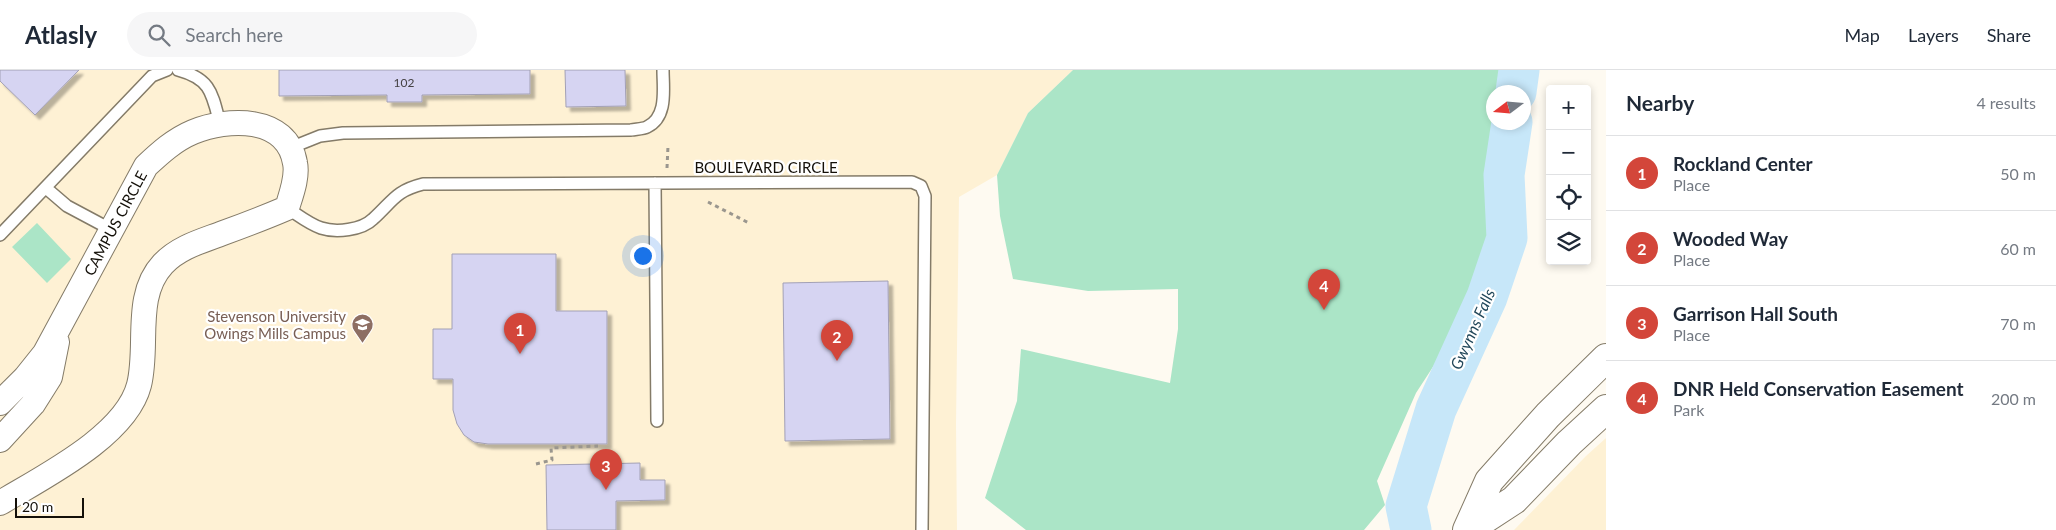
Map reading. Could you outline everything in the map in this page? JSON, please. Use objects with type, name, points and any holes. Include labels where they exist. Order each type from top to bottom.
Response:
[{"type":"main road","points":[[1467,530],[1489,481],[1548,415],[1606,358]]},
{"type":"main road","points":[[1467,530],[1514,500],[1569,443],[1606,409]]},
{"type":"street","name":"CAMPUS CIRCLE","points":[[0,403],[25,378],[45,353],[146,166],[168,145],[192,132],[220,124],[241,122],[266,128],[280,135],[290,148]]},
{"type":"street","points":[[0,503],[80,455],[101,439],[119,420],[139,386],[148,295],[154,276],[164,263],[182,249],[287,208],[294,183],[296,164],[290,148]]},
{"type":"street","name":"CAMPUS CIRCLE","points":[[0,440],[33,404],[50,377],[62,321]]},
{"type":"lane","points":[[0,235],[152,76],[167,70]]},
{"type":"lane","points":[[178,70],[193,74],[206,83],[214,97],[220,124]]},
{"type":"lane","points":[[290,148],[320,136],[343,132],[631,130],[646,128],[658,118],[664,101],[663,70]]},
{"type":"lane","name":"BOULEVARD CIRCLE","points":[[287,208],[322,229],[339,230],[359,227],[372,221],[387,203],[406,188],[423,184],[912,182],[921,186],[925,196],[922,530]]},
{"type":"lane","points":[[655,183],[656,421]]},
{"type":"lane","points":[[46,188],[68,206],[112,230]]},
{"type":"path","points":[[667,168],[668,146]]},
{"type":"path","points":[[708,202],[748,223]]},
{"type":"path","points":[[536,464],[552,460],[551,448],[598,446]]},
{"type":"shaded area","name":"Stevenson University Owings Mills Campus","points":[[0,70],[1073,70],[1028,113],[997,175],[959,197],[956,424],[957,530],[0,530]]},
{"type":"shaded area","points":[[1606,438],[1606,530],[1514,530],[1586,456]]},
{"type":"green space","points":[[1073,70],[1521,70],[1520,85],[1486,85],[1486,130],[1515,130],[1514,140],[1520,233],[1416,393],[1377,481],[1385,505],[1364,530],[1026,530],[985,498],[1017,401],[1021,349],[1170,383],[1178,329],[1178,289],[1088,291],[1013,279],[1000,216],[997,175],[1028,113]]},
{"type":"green space","points":[[37,223],[71,259],[47,283],[12,247]]},
{"type":"building","points":[[0,70],[79,70],[35,115],[0,81]]},
{"type":"building","points":[[279,70],[530,70],[530,94],[422,95],[422,102],[387,102],[387,95],[279,96]]},
{"type":"building","points":[[565,70],[625,70],[626,106],[566,107]]},
{"type":"building","points":[[452,254],[556,254],[556,311],[607,311],[607,444],[488,444],[474,442],[464,435],[457,424],[453,410],[453,379],[433,379],[433,329],[452,329]]},
{"type":"building","points":[[888,281],[890,439],[785,441],[783,283]]},
{"type":"building","points":[[640,463],[640,480],[665,480],[665,500],[616,501],[616,530],[547,530],[546,465]]},
{"type":"waterway","name":"Gwynns Falls","points":[[1517,85],[1519,70]]},
{"type":"waterway","name":"Gwynns Falls","points":[[1411,530],[1406,506],[1436,409],[1487,297],[1507,238],[1504,175],[1511,130]]},
{"type":"place","name":"DNR Held Conservation Easement","points":[[1324,310]]},
{"type":"place","name":"Stevenson University Owings Mills Campus","points":[[362,344]]},
{"type":"place","name":"Rockland Center","points":[[520,354]]},
{"type":"place","name":"Wooded Way","points":[[837,361]]},
{"type":"place","name":"Garrison Hall South","points":[[606,490]]}]
